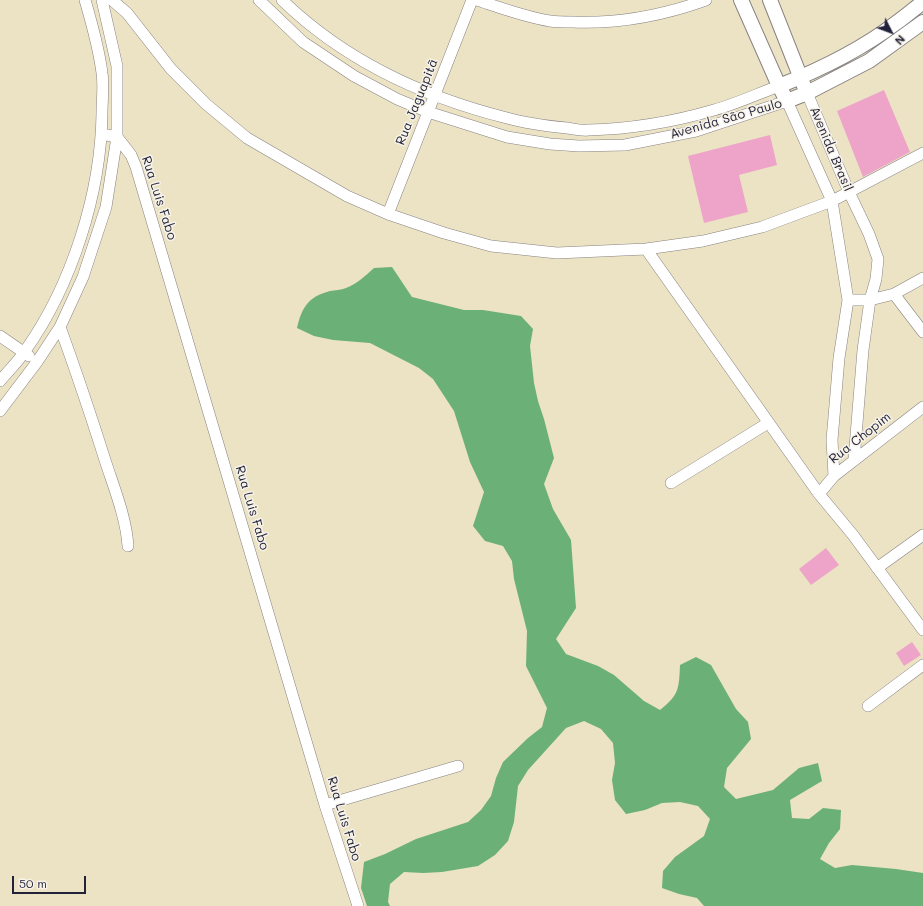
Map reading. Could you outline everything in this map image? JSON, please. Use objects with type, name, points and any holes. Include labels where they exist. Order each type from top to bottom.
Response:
[{"type":"main road","name":"Avenida Brasil","points":[[741,0],[787,101]]},
{"type":"main road","name":"Avenida Brasil","points":[[770,0],[799,78],[807,93]]},
{"type":"main road","name":"Avenida São Paulo","points":[[779,86],[799,78],[860,47],[896,24],[923,2]]},
{"type":"main road","name":"Avenida São Paulo","points":[[787,101],[807,93],[869,61],[923,22]]},
{"type":"main road","points":[[860,47],[869,61]]},
{"type":"street","points":[[0,381],[24,353],[49,313],[70,268],[92,201],[102,134],[102,75],[85,0]]},
{"type":"street","points":[[0,411],[37,362],[60,327],[84,277],[106,207],[117,137],[117,66],[102,0]]},
{"type":"street","points":[[112,0],[127,13],[171,69],[206,104],[247,138],[347,196],[388,214],[444,233],[490,246],[557,252],[646,249],[703,241],[762,227],[832,201],[923,153]]},
{"type":"street","name":"Avenida São Paulo","points":[[259,0],[303,42],[354,76],[397,99],[428,112],[507,137],[550,144],[579,146],[625,145],[696,131],[787,101]]},
{"type":"street","name":"Avenida São Paulo","points":[[282,0],[322,35],[367,65],[390,77],[481,112],[534,125],[587,130],[642,126],[715,110],[779,86]]},
{"type":"street","name":"Rua Jaguapitã","points":[[388,214],[472,0]]},
{"type":"street","points":[[477,0],[511,12],[552,22],[594,23],[642,17],[689,6],[706,0]]},
{"type":"street","name":"Avenida Brasil","points":[[807,93],[849,192],[869,234],[878,259],[876,279],[870,300],[863,350],[854,460]]},
{"type":"street","name":"Avenida Brasil","points":[[787,101],[832,201],[848,300],[839,358],[832,440],[834,476]]},
{"type":"street","points":[[692,116],[696,131]]},
{"type":"street","points":[[102,134],[117,137]]},
{"type":"street","name":"Rua Luis Fabo","points":[[117,137],[131,155],[136,167],[325,805],[358,906]]},
{"type":"street","points":[[646,249],[819,494],[853,535],[923,630]]},
{"type":"street","points":[[848,300],[870,300],[894,294],[923,278]]},
{"type":"street","points":[[894,294],[923,332]]},
{"type":"street","points":[[60,327],[84,393],[111,477],[127,531],[128,546]]},
{"type":"street","points":[[0,336],[37,362]]},
{"type":"street","name":"Rua Chopim","points":[[819,494],[834,476],[923,408]]},
{"type":"street","points":[[671,483],[768,423]]},
{"type":"street","points":[[877,568],[923,535]]},
{"type":"street","points":[[868,706],[923,665]]},
{"type":"street","points":[[325,805],[458,766]]},
{"type":"green space","points":[[392,267],[412,297],[464,310],[483,310],[521,316],[533,329],[530,346],[534,383],[554,458],[544,484],[553,509],[571,540],[576,608],[556,639],[566,654],[598,666],[614,675],[644,701],[660,710],[671,700],[677,691],[680,665],[696,657],[711,665],[736,709],[748,722],[751,739],[727,768],[724,787],[736,799],[773,790],[799,768],[818,763],[822,781],[790,800],[792,818],[809,819],[823,808],[841,810],[840,829],[829,843],[820,859],[835,868],[852,865],[923,873],[923,906],[704,906],[697,898],[662,888],[663,871],[675,857],[704,836],[710,819],[698,806],[680,802],[662,803],[645,810],[626,814],[615,800],[612,780],[615,763],[613,743],[601,729],[584,721],[566,728],[528,770],[518,786],[514,822],[508,841],[495,855],[478,866],[442,872],[404,872],[390,884],[388,902],[390,906],[367,906],[361,888],[364,862],[416,839],[468,822],[481,810],[491,796],[496,778],[503,762],[542,727],[547,708],[526,666],[527,631],[514,579],[512,561],[503,546],[485,541],[473,526],[484,492],[470,462],[454,411],[433,379],[419,368],[370,343],[333,340],[314,336],[297,328],[301,314],[307,304],[316,296],[350,286],[361,280],[374,268]]},
{"type":"building","points":[[884,90],[910,152],[863,177],[837,111]]},
{"type":"building","points":[[770,135],[777,165],[739,175],[748,212],[704,223],[688,156]]},
{"type":"building","points":[[826,548],[839,565],[811,585],[799,569]]},
{"type":"building","points":[[912,642],[921,655],[904,666],[896,653]]}]
